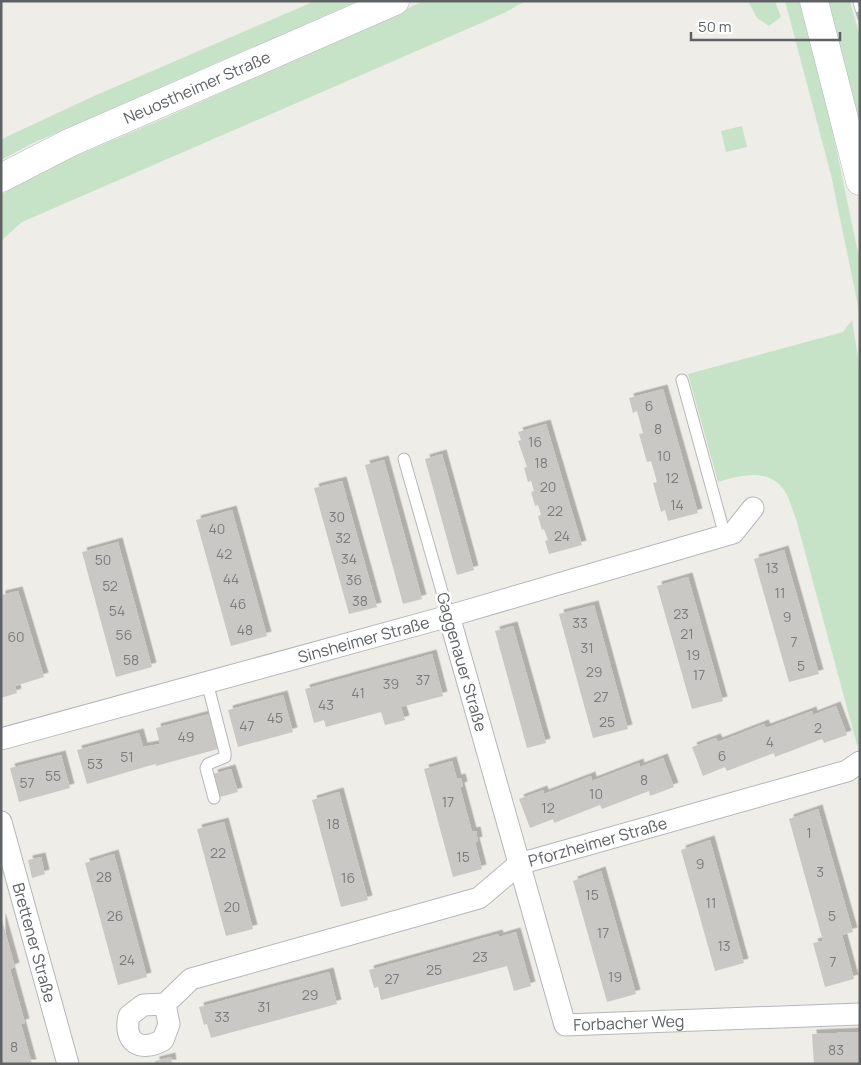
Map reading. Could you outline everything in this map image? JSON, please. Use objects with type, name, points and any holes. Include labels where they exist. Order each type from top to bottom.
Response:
[{"type":"main road","name":"Neuostheimer Straße","points":[[1,178],[69,143],[395,1]]},
{"type":"main road","points":[[814,1],[860,181]]},
{"type":"street","name":"Sinsheimer Straße","points":[[1,739],[450,616],[725,536],[732,533],[753,508]]},
{"type":"street","name":"Gaggenauer Straße","points":[[450,616],[519,864]]},
{"type":"street","name":"Pforzheimer Straße","points":[[164,1004],[191,979],[479,898],[519,864],[856,769]]},
{"type":"street","name":"Brettener Straße","points":[[1,822],[68,1064]]},
{"type":"street","name":"Forbacher Weg","points":[[519,864],[566,1025],[860,1014]]},
{"type":"lane","points":[[682,380],[725,536]]},
{"type":"lane","name":"Gaggenauer Straße","points":[[404,459],[450,616]]},
{"type":"lane","points":[[207,682],[225,752],[225,757],[222,760],[208,764],[206,768],[214,798]]},
{"type":"green space","points":[[315,1],[358,1],[33,143],[1,160],[1,140],[6,137],[94,96]]},
{"type":"green space","points":[[424,1],[526,1],[502,14],[22,222],[1,241],[1,195],[43,170],[165,118]]},
{"type":"green space","points":[[748,1],[775,1],[781,17],[769,26],[757,18]]},
{"type":"green space","points":[[785,1],[802,1],[820,71],[860,262],[860,315],[831,175]]},
{"type":"green space","points":[[826,1],[850,1],[860,37],[860,129]]},
{"type":"green space","points":[[742,126],[747,147],[726,152],[721,131]]},
{"type":"green space","points":[[852,320],[860,370],[860,743],[857,745],[796,519],[788,497],[777,483],[770,478],[762,476],[735,477],[718,482],[688,374],[843,332]]},
{"type":"building","points":[[663,389],[698,513],[668,521],[665,510],[661,512],[653,483],[657,482],[651,461],[647,462],[639,434],[643,433],[637,411],[633,413],[629,398]]},
{"type":"building","points":[[546,424],[582,545],[549,554],[545,541],[548,540],[544,529],[542,530],[538,516],[541,515],[538,505],[535,506],[531,492],[534,491],[531,481],[528,482],[524,468],[527,467],[518,441],[521,440],[518,432]]},
{"type":"building","points":[[442,454],[474,570],[457,575],[425,459]]},
{"type":"building","points":[[384,460],[422,599],[403,604],[365,465]]},
{"type":"building","points":[[342,481],[377,607],[349,614],[314,488]]},
{"type":"building","points":[[232,510],[267,636],[231,646],[196,520]]},
{"type":"building","points":[[118,542],[152,667],[116,677],[82,552]]},
{"type":"building","points":[[784,550],[819,674],[789,682],[754,559]]},
{"type":"building","points":[[688,577],[723,701],[692,709],[657,586]]},
{"type":"building","points":[[18,591],[44,677],[15,686],[17,693],[1,698],[1,595]]},
{"type":"building","points":[[594,605],[628,729],[593,738],[559,614]]},
{"type":"building","points":[[513,626],[546,743],[527,748],[495,631]]},
{"type":"building","points":[[432,654],[443,696],[401,707],[405,720],[385,725],[381,712],[326,727],[324,720],[314,723],[305,689]]},
{"type":"building","points":[[283,695],[293,732],[238,747],[228,710]]},
{"type":"building","points":[[836,706],[847,735],[824,743],[822,739],[775,757],[774,753],[727,771],[725,767],[703,776],[692,747],[716,738],[718,742],[764,724],[766,728],[812,711],[813,715]]},
{"type":"building","points":[[209,714],[218,749],[156,766],[156,764],[148,766],[87,784],[77,750],[139,733],[143,747],[160,744],[156,728]]},
{"type":"building","points":[[61,755],[70,788],[19,802],[10,768]]},
{"type":"building","points":[[663,758],[674,787],[650,796],[649,791],[602,809],[600,805],[554,823],[553,819],[530,828],[519,799],[543,790],[544,794],[591,776],[592,781],[639,763],[640,767]]},
{"type":"building","points":[[452,761],[457,779],[461,778],[463,786],[460,787],[472,832],[476,831],[478,841],[475,842],[482,869],[453,877],[424,769]]},
{"type":"building","points":[[231,769],[238,792],[220,797],[213,774]]},
{"type":"building","points":[[339,792],[368,900],[341,907],[312,800]]},
{"type":"building","points":[[818,809],[853,932],[842,935],[854,979],[825,987],[813,943],[823,941],[789,819]]},
{"type":"building","points":[[224,822],[253,929],[226,936],[197,829]]},
{"type":"building","points":[[710,840],[744,963],[715,971],[681,850]]},
{"type":"building","points":[[114,854],[147,977],[118,985],[85,863]]},
{"type":"building","points":[[41,857],[45,874],[32,878],[28,860]]},
{"type":"building","points":[[601,871],[636,994],[607,1002],[573,881]]},
{"type":"building","points":[[1,917],[15,967],[10,969],[25,1023],[21,1024],[32,1064],[1,1064]]},
{"type":"building","points":[[516,932],[531,986],[514,991],[507,966],[381,1000],[378,987],[374,988],[369,970],[498,934],[499,937]]},
{"type":"building","points":[[329,972],[337,1004],[211,1038],[207,1024],[204,1025],[199,1007]]},
{"type":"building","points":[[860,1032],[860,1064],[814,1064],[812,1034]]},
{"type":"building","points":[[171,1057],[172,1064],[155,1064],[155,1061]]},
{"type":"railway","points":[[855,1],[860,18]]}]
